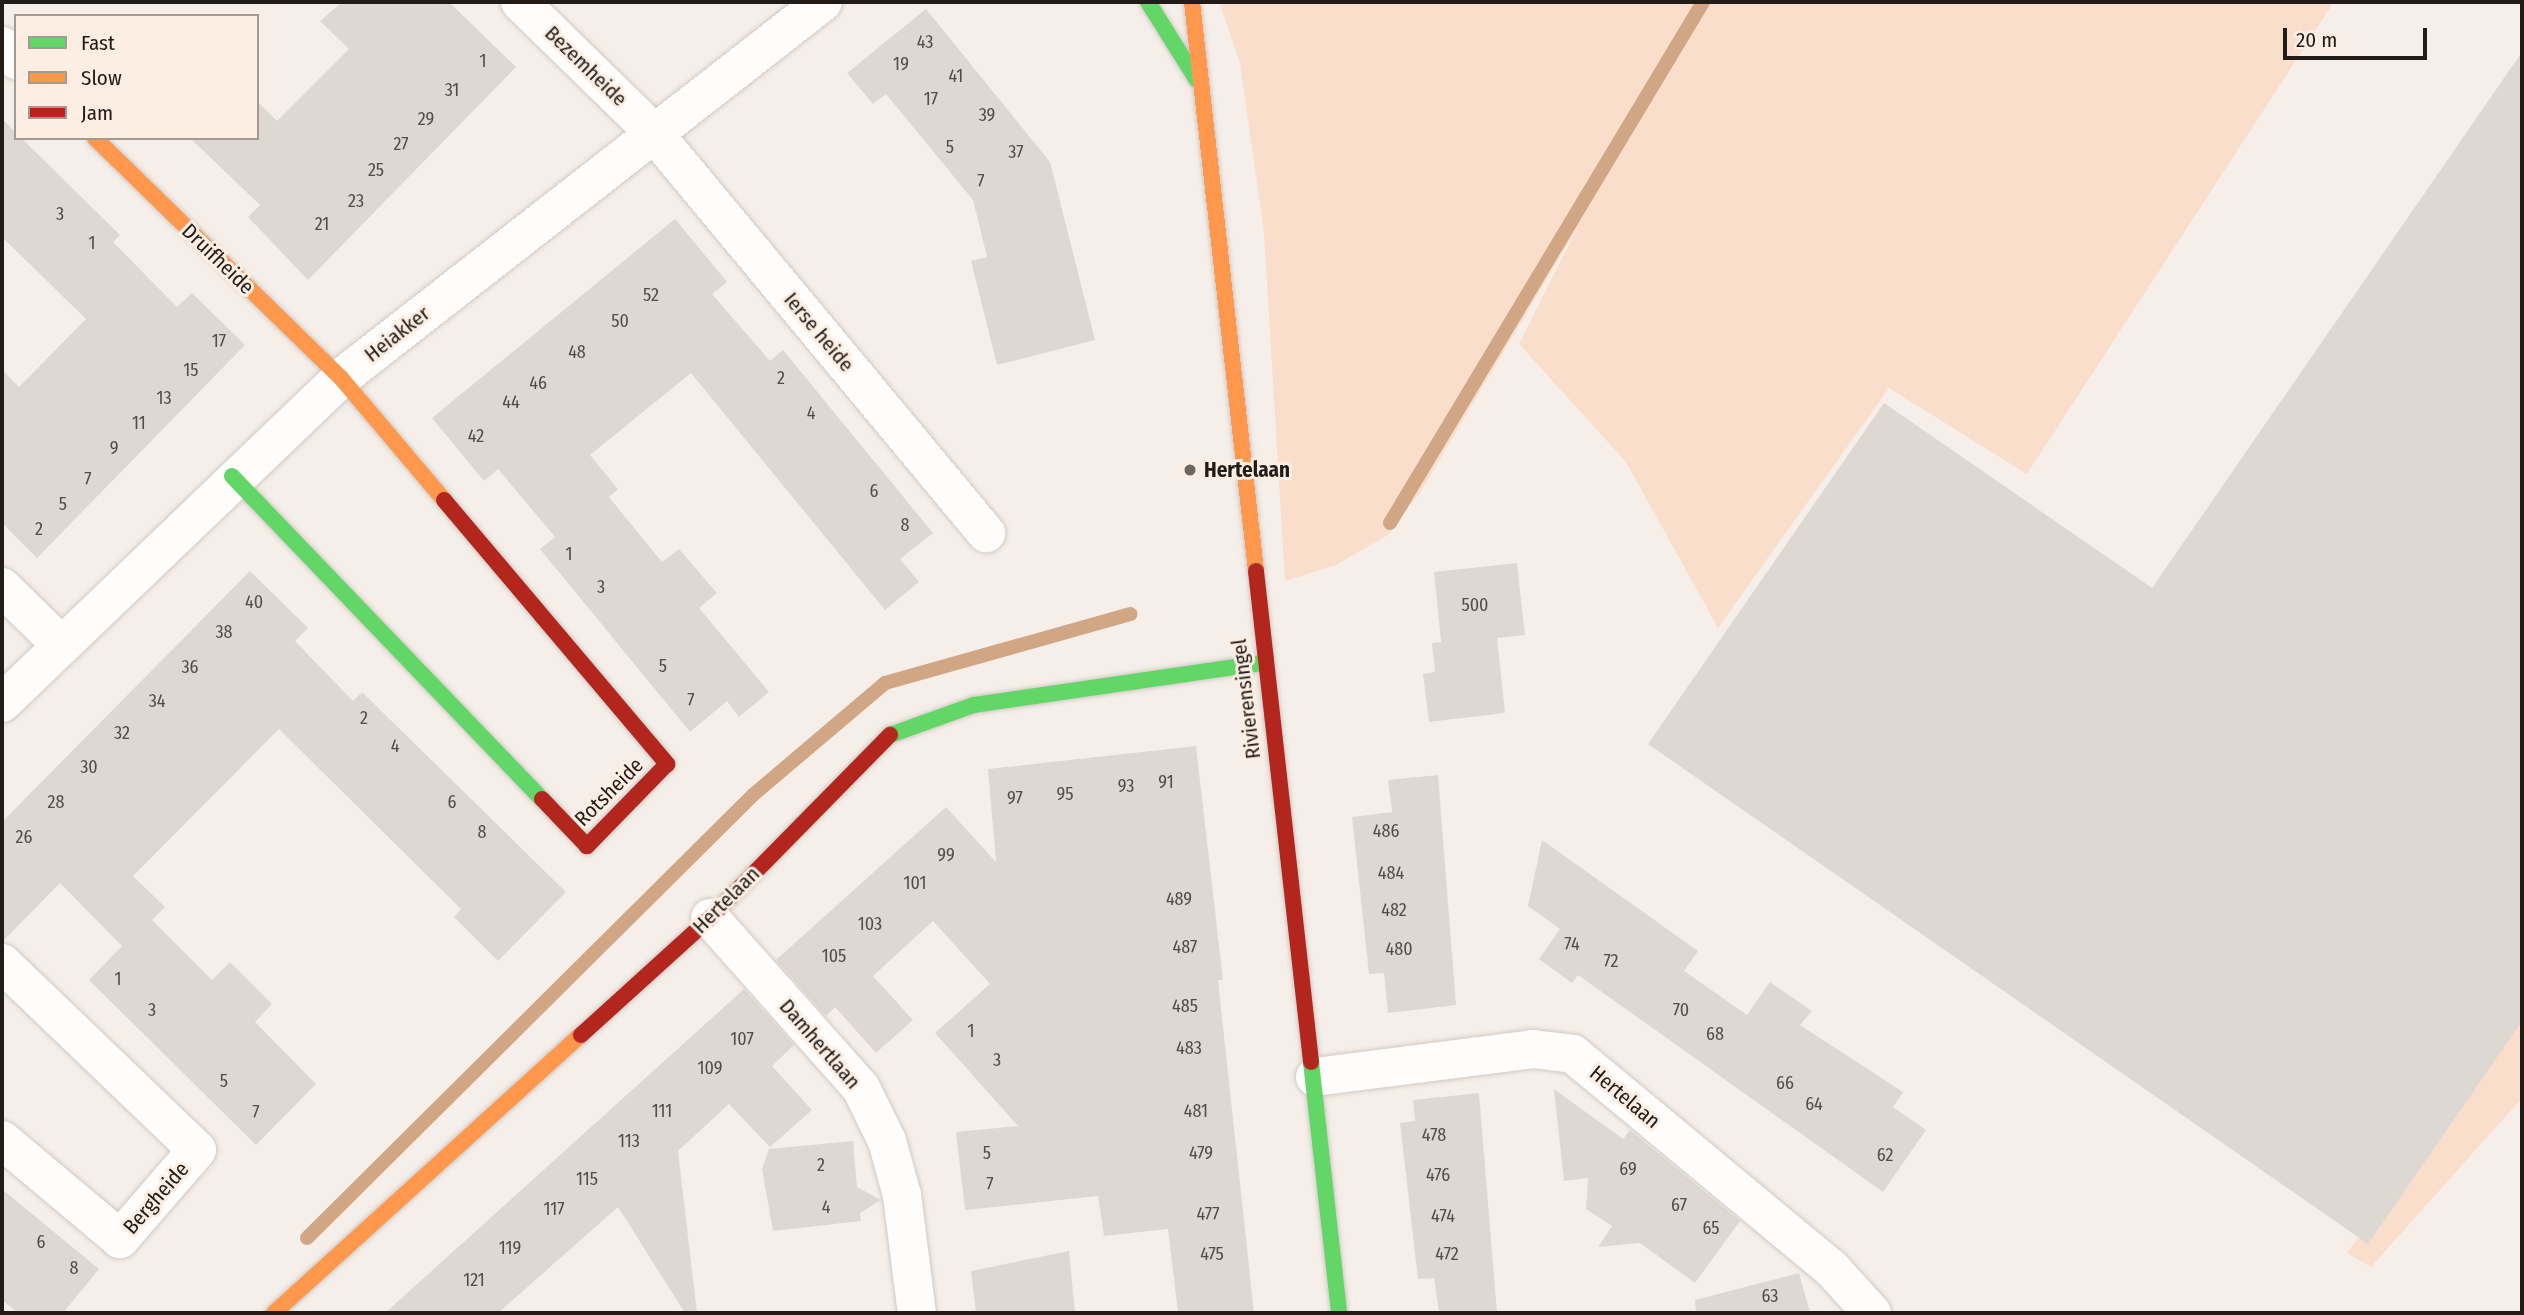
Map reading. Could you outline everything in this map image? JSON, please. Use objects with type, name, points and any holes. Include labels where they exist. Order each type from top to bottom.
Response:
[{"type":"street","name":"Bezemheide","points":[[520,2],[652,131]]},
{"type":"street","name":"Heiakker","points":[[2,703],[232,476],[341,379],[652,131],[823,2]]},
{"type":"street","name":"Rivierensingel","points":[[1148,2],[1197,80]]},
{"type":"street","name":"Rivierensingel","points":[[1192,2],[1197,80],[1232,332],[1262,663],[1315,1077],[1339,1313]]},
{"type":"street","name":"Ierse heide","points":[[652,131],[986,534]]},
{"type":"street","name":"Druifheide","points":[[97,140],[341,379]]},
{"type":"street","name":"Rotsheide","points":[[232,476],[587,846],[667,764],[341,379]]},
{"type":"street","points":[[2,587],[60,644]]},
{"type":"street","name":"Hertelaan","points":[[274,1313],[710,918],[890,735],[974,705],[1262,663]]},
{"type":"street","name":"Damhertlaan","points":[[710,918],[861,1088],[887,1141],[902,1195],[917,1313]]},
{"type":"street","name":"Bergheide","points":[[2,963],[197,1150],[120,1239],[2,1140]]},
{"type":"street","name":"Hertelaan","points":[[1315,1077],[1532,1049],[1573,1054],[1832,1269],[1872,1313]]},
{"type":"shaded area","points":[[1219,2],[2334,2],[2027,474],[1889,388],[1718,628],[1626,462],[1519,344],[1580,223],[1421,491],[1388,535],[1336,565],[1285,581],[1264,233],[1240,63]]},
{"type":"shaded area","points":[[2522,1005],[2522,1098],[2371,1267],[2347,1253]]},
{"type":"building","points":[[342,2],[449,2],[516,67],[308,280],[248,217],[260,205],[192,140],[259,140],[259,103],[277,121],[349,49],[320,21]]},
{"type":"building","points":[[926,9],[1050,162],[1095,340],[997,365],[971,261],[987,257],[973,200],[886,94],[873,104],[847,73]]},
{"type":"building","points":[[2522,52],[2522,1021],[2368,1244],[1648,744],[1884,403],[2152,588]]},
{"type":"building","points":[[2,119],[14,131],[14,140],[23,140],[120,235],[113,242],[177,307],[192,293],[245,345],[37,558],[2,523],[2,370],[19,387],[86,319],[2,237]]},
{"type":"building","points":[[675,219],[727,282],[712,294],[770,361],[783,350],[933,533],[900,559],[919,582],[885,610],[691,373],[590,455],[618,489],[609,497],[662,562],[679,549],[717,593],[699,608],[769,692],[739,717],[727,701],[690,732],[540,549],[555,537],[498,469],[484,481],[432,418]]},
{"type":"building","points":[[1517,563],[1525,635],[1497,638],[1505,713],[1429,722],[1423,674],[1435,672],[1432,643],[1441,642],[1434,572]]},
{"type":"building","points":[[250,571],[308,628],[295,641],[353,701],[362,692],[566,892],[498,961],[454,917],[461,909],[279,729],[133,876],[165,907],[152,920],[212,980],[230,962],[272,1004],[255,1022],[316,1084],[256,1145],[89,980],[122,946],[60,883],[2,942],[2,822]]},
{"type":"building","points":[[1196,746],[1223,980],[1218,980],[1254,1313],[1178,1313],[1168,1229],[1104,1236],[1098,1196],[965,1210],[956,1132],[1018,1126],[935,1033],[990,984],[933,921],[873,976],[913,1020],[876,1053],[835,1007],[826,1016],[776,960],[946,807],[996,862],[988,769]]},
{"type":"building","points":[[1438,775],[1456,1005],[1388,1013],[1384,973],[1369,974],[1352,817],[1392,812],[1388,780]]},
{"type":"building","points":[[1542,840],[1698,951],[1684,971],[1747,1015],[1770,982],[1812,1011],[1800,1025],[1903,1092],[1893,1107],[1926,1130],[1883,1192],[1578,975],[1572,983],[1539,959],[1560,929],[1528,906]]},
{"type":"building","points":[[744,989],[794,1045],[772,1066],[812,1110],[770,1147],[729,1104],[678,1151],[697,1313],[685,1313],[618,1207],[498,1313],[385,1313]]},
{"type":"building","points":[[1554,1089],[1623,1139],[1630,1130],[1740,1221],[1695,1283],[1640,1243],[1598,1247],[1612,1226],[1586,1209],[1588,1178],[1564,1181]]},
{"type":"building","points":[[1479,1093],[1497,1313],[1439,1313],[1434,1278],[1418,1279],[1400,1123],[1415,1121],[1413,1100]]},
{"type":"building","points":[[853,1141],[857,1187],[881,1200],[860,1213],[861,1221],[773,1231],[762,1169],[769,1149]]},
{"type":"building","points":[[2,1189],[99,1269],[63,1313],[18,1313],[2,1300]]},
{"type":"building","points":[[1069,1251],[1075,1313],[976,1313],[971,1271]]},
{"type":"building","points":[[1799,1273],[1810,1313],[1696,1313],[1695,1300]]},
{"type":"waterway","points":[[1390,523],[1703,2]]},
{"type":"waterway","points":[[307,1238],[753,795],[885,683],[1131,614]]},
{"type":"traffic: fast","points":[[1148,2],[1197,80]]},
{"type":"traffic: fast","points":[[232,476],[542,799]]},
{"type":"traffic: fast","points":[[890,735],[974,705],[1262,663]]},
{"type":"traffic: fast","points":[[1311,1062],[1339,1313]]},
{"type":"traffic: slow","points":[[1192,2],[1256,571]]},
{"type":"traffic: slow","points":[[97,140],[341,378],[444,500]]},
{"type":"traffic: slow","points":[[274,1313],[581,1035]]},
{"type":"traffic: jam","points":[[444,500],[667,764],[587,846],[542,799]]},
{"type":"traffic: jam","points":[[1256,571],[1311,1062]]},
{"type":"traffic: jam","points":[[581,1035],[710,918],[890,735]]},
{"type":"place","name":"Hertelaan","points":[[1190,470]]}]
